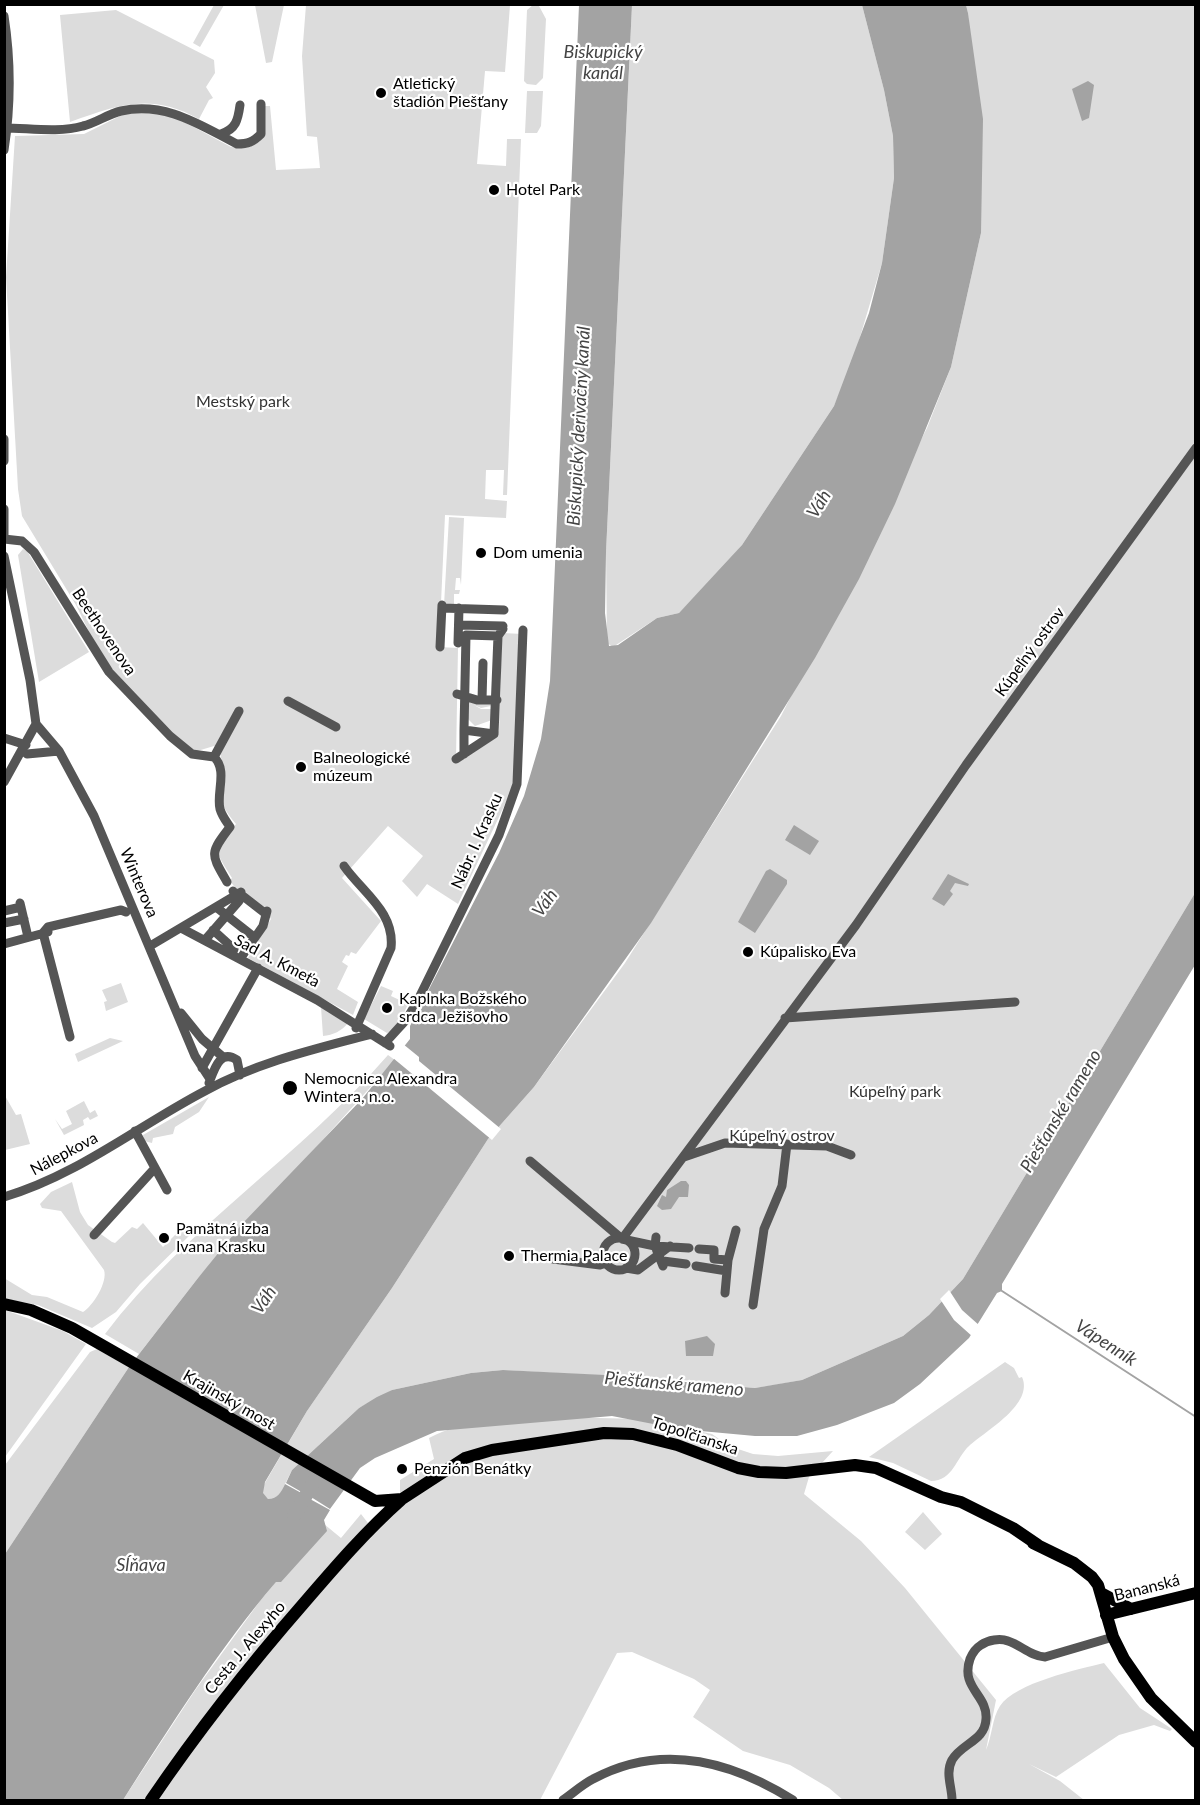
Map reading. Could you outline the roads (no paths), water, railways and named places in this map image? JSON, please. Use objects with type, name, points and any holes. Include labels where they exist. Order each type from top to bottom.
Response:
[{"type":"main road","name":"Krajinský most","points":[[4,1304],[49,1317],[89,1338],[375,1501]]},
{"type":"main road","name":"Topoľčianska","points":[[375,1501],[402,1499],[465,1458],[478,1454],[511,1446],[620,1433],[661,1440],[738,1468],[759,1472],[786,1473],[865,1466],[890,1472],[941,1497],[962,1502],[1082,1568],[1092,1577],[1101,1593],[1113,1637],[1140,1684],[1196,1742]]},
{"type":"main road","name":"Cesta J. Alexyho","points":[[151,1800],[193,1739],[245,1671],[374,1524],[402,1499]]},
{"type":"main road","points":[[374,1524],[375,1501]]},
{"type":"main road","points":[[1101,1593],[1131,1609]]},
{"type":"main road","name":"Bananská","points":[[1106,1615],[1196,1593]]},
{"type":"street","points":[[4,16],[7,49],[4,150]]},
{"type":"street","points":[[6,128],[67,129],[83,126],[119,111],[149,109],[181,115],[237,144],[254,142],[261,134],[261,104]]},
{"type":"street","points":[[221,134],[231,131],[240,105]]},
{"type":"street","points":[[4,440],[4,461]]},
{"type":"street","name":"Kúpeľný ostrov","points":[[622,1239],[856,925],[888,877],[1196,448]]},
{"type":"street","points":[[4,509],[4,538]]},
{"type":"street","name":"Beethovenova","points":[[4,538],[22,542],[34,552],[94,650],[125,690],[170,736],[192,754],[214,757]]},
{"type":"street","points":[[4,556],[30,680],[36,724],[27,749],[4,782]]},
{"type":"street","points":[[497,733],[498,664],[502,630],[440,640],[442,606],[504,610]]},
{"type":"street","points":[[459,608],[465,662],[461,695],[464,730],[460,756],[497,733]]},
{"type":"street","name":"Nábr. I. Krasku","points":[[388,1045],[417,1002],[499,835],[514,796],[517,784],[523,630]]},
{"type":"street","points":[[465,662],[498,664]]},
{"type":"street","points":[[482,700],[483,663]]},
{"type":"street","points":[[461,695],[482,700],[497,700]]},
{"type":"street","points":[[288,701],[336,727]]},
{"type":"street","points":[[213,930],[234,952],[257,936],[263,926],[266,912],[236,893],[212,854],[213,848],[230,827],[220,812],[218,795],[221,767],[214,757],[239,711]]},
{"type":"street","name":"Winterova","points":[[36,724],[59,751],[126,891],[129,909],[150,946],[181,1031],[203,1066],[209,1085]]},
{"type":"street","points":[[464,730],[497,733]]},
{"type":"street","points":[[4,738],[27,749],[59,751]]},
{"type":"street","points":[[334,1042],[357,1026],[391,948],[392,935],[388,921],[380,907],[355,882],[344,866]]},
{"type":"street","points":[[126,891],[136,886]]},
{"type":"street","points":[[205,940],[226,915],[236,893]]},
{"type":"street","name":"Winterova","points":[[181,928],[236,893]]},
{"type":"street","points":[[4,911],[21,905],[28,937]]},
{"type":"street","points":[[216,907],[257,936]]},
{"type":"street","points":[[4,944],[129,909]]},
{"type":"street","points":[[4,923],[24,919]]},
{"type":"street","points":[[150,946],[181,928]]},
{"type":"street","name":"Sad A. Kmeťa","points":[[181,928],[205,940],[213,950],[234,952],[388,1045]]},
{"type":"street","points":[[43,933],[70,1037]]},
{"type":"street","points":[[203,1066],[247,996],[258,968]]},
{"type":"street","points":[[785,1018],[1015,1002]]},
{"type":"street","name":"Winterova","points":[[171,1005],[213,1048],[225,1054]]},
{"type":"street","points":[[357,1026],[361,1032],[360,1037]]},
{"type":"street","points":[[225,1054],[237,1060],[264,1064],[334,1042],[372,1034]]},
{"type":"street","name":"Nálepkova","points":[[209,1085],[218,1061],[225,1054]]},
{"type":"street","points":[[237,1060],[240,1075]]},
{"type":"street","name":"Nálepkova","points":[[4,1197],[49,1182],[209,1085],[264,1064]]},
{"type":"street","points":[[135,1131],[167,1190]]},
{"type":"street","points":[[683,1158],[725,1143],[827,1146],[851,1155]]},
{"type":"street","points":[[753,1305],[764,1229],[782,1186],[787,1144]]},
{"type":"street","points":[[532,1163],[622,1239],[630,1243],[635,1252],[633,1272]]},
{"type":"street","points":[[94,1235],[155,1168]]},
{"type":"street","points":[[725,1293],[727,1271],[736,1230]]},
{"type":"street","points":[[686,1264],[659,1253],[622,1239],[608,1244],[603,1253],[606,1263],[618,1270],[633,1272],[659,1253],[670,1246],[689,1248]]},
{"type":"street","points":[[699,1249],[727,1271]]},
{"type":"street","points":[[696,1266],[730,1256]]},
{"type":"street","points":[[553,1259],[600,1265],[606,1263]]},
{"type":"street","points":[[952,1800],[948,1775],[952,1761],[982,1732],[986,1718],[984,1705],[969,1681],[967,1668],[972,1653],[981,1645],[995,1640],[1008,1641],[1035,1656],[1045,1657],[1113,1637]]},
{"type":"street","points":[[563,1800],[592,1779],[635,1763],[672,1758],[703,1761],[735,1769],[793,1800]]},
{"type":"water","points":[[579,5],[632,5],[606,552],[605,613],[609,646],[618,645],[657,618],[679,613],[742,545],[834,406],[869,313],[882,263],[894,178],[893,136],[884,90],[862,5],[966,5],[968,13],[983,119],[981,233],[951,367],[895,504],[859,579],[815,658],[651,923],[534,1087],[488,1139],[392,1288],[307,1411],[265,1482],[263,1493],[268,1499],[277,1496],[285,1484],[305,1495],[301,1507],[304,1507],[310,1499],[330,1510],[324,1520],[327,1531],[281,1582],[276,1582],[235,1633],[123,1800],[5,1800],[5,1554],[129,1367],[198,1278],[242,1224],[362,1099],[410,1039],[410,1026],[499,853],[524,796],[541,739],[550,681]]},
{"type":"water","points":[[1088,81],[1094,85],[1089,118],[1082,121],[1072,89]]},
{"type":"water","points":[[794,825],[819,841],[810,855],[785,840]]},
{"type":"water","points":[[770,869],[787,880],[787,884],[755,933],[738,922],[766,871]]},
{"type":"water","points":[[948,874],[969,884],[968,886],[955,883],[950,891],[953,894],[944,906],[932,899]]},
{"type":"water","points":[[1195,893],[1195,965],[1002,1284],[1002,1291],[997,1293],[969,1338],[920,1384],[894,1403],[837,1425],[797,1436],[755,1436],[679,1429],[612,1416],[437,1431],[375,1458],[360,1468],[330,1509],[311,1497],[311,1493],[305,1494],[286,1483],[292,1470],[359,1408],[392,1390],[471,1373],[503,1370],[605,1375],[755,1388],[802,1380],[903,1336],[929,1315],[963,1279]]},
{"type":"water","points":[[681,1181],[686,1181],[689,1185],[688,1197],[679,1197],[671,1209],[662,1210],[657,1206],[662,1195],[666,1197],[667,1190]]},
{"type":"water","points":[[707,1336],[715,1344],[713,1356],[686,1356],[685,1341]]},
{"type":"waterway","name":"Vápenník","points":[[1002,1291],[1196,1417]]},
{"type":"waterway","name":"Piešťanské rameno","points":[[294,1516],[316,1478]]},
{"type":"place","name":"Atletický štadión Piešťany","points":[[381,93]]},
{"type":"place","name":"Hotel Park","points":[[494,190]]},
{"type":"place","name":"Dom umenia","points":[[481,553]]},
{"type":"place","name":"Balneologické múzeum","points":[[301,767]]},
{"type":"place","name":"Kúpalisko Eva","points":[[748,952]]},
{"type":"place","name":"Kaplnka Božského srdca Ježišovho","points":[[387,1008]]},
{"type":"place","name":"Nemocnica Alexandra Wintera, n.o.","points":[[290,1088]]},
{"type":"place","name":"Pamätná izba Ivana Krasku","points":[[164,1238]]},
{"type":"place","name":"Thermia Palace","points":[[509,1256]]},
{"type":"place","name":"Penzión Benátky","points":[[402,1469]]},
{"type":"water label","name":"Biskupický kanál","points":[[603,62]]},
{"type":"water label","name":"Biskupický derivačný kanál","points":[[579,426]]},
{"type":"water label","name":"Váh","points":[[819,504]]},
{"type":"water label","name":"Váh","points":[[545,903]]},
{"type":"water label","name":"Váh","points":[[264,1300]]},
{"type":"water label","name":"Sĺňava","points":[[141,1565]]},
{"type":"park label","name":"Mestský park","points":[[243,402]]},
{"type":"park label","name":"Kúpeľný park","points":[[895,1092]]}]
